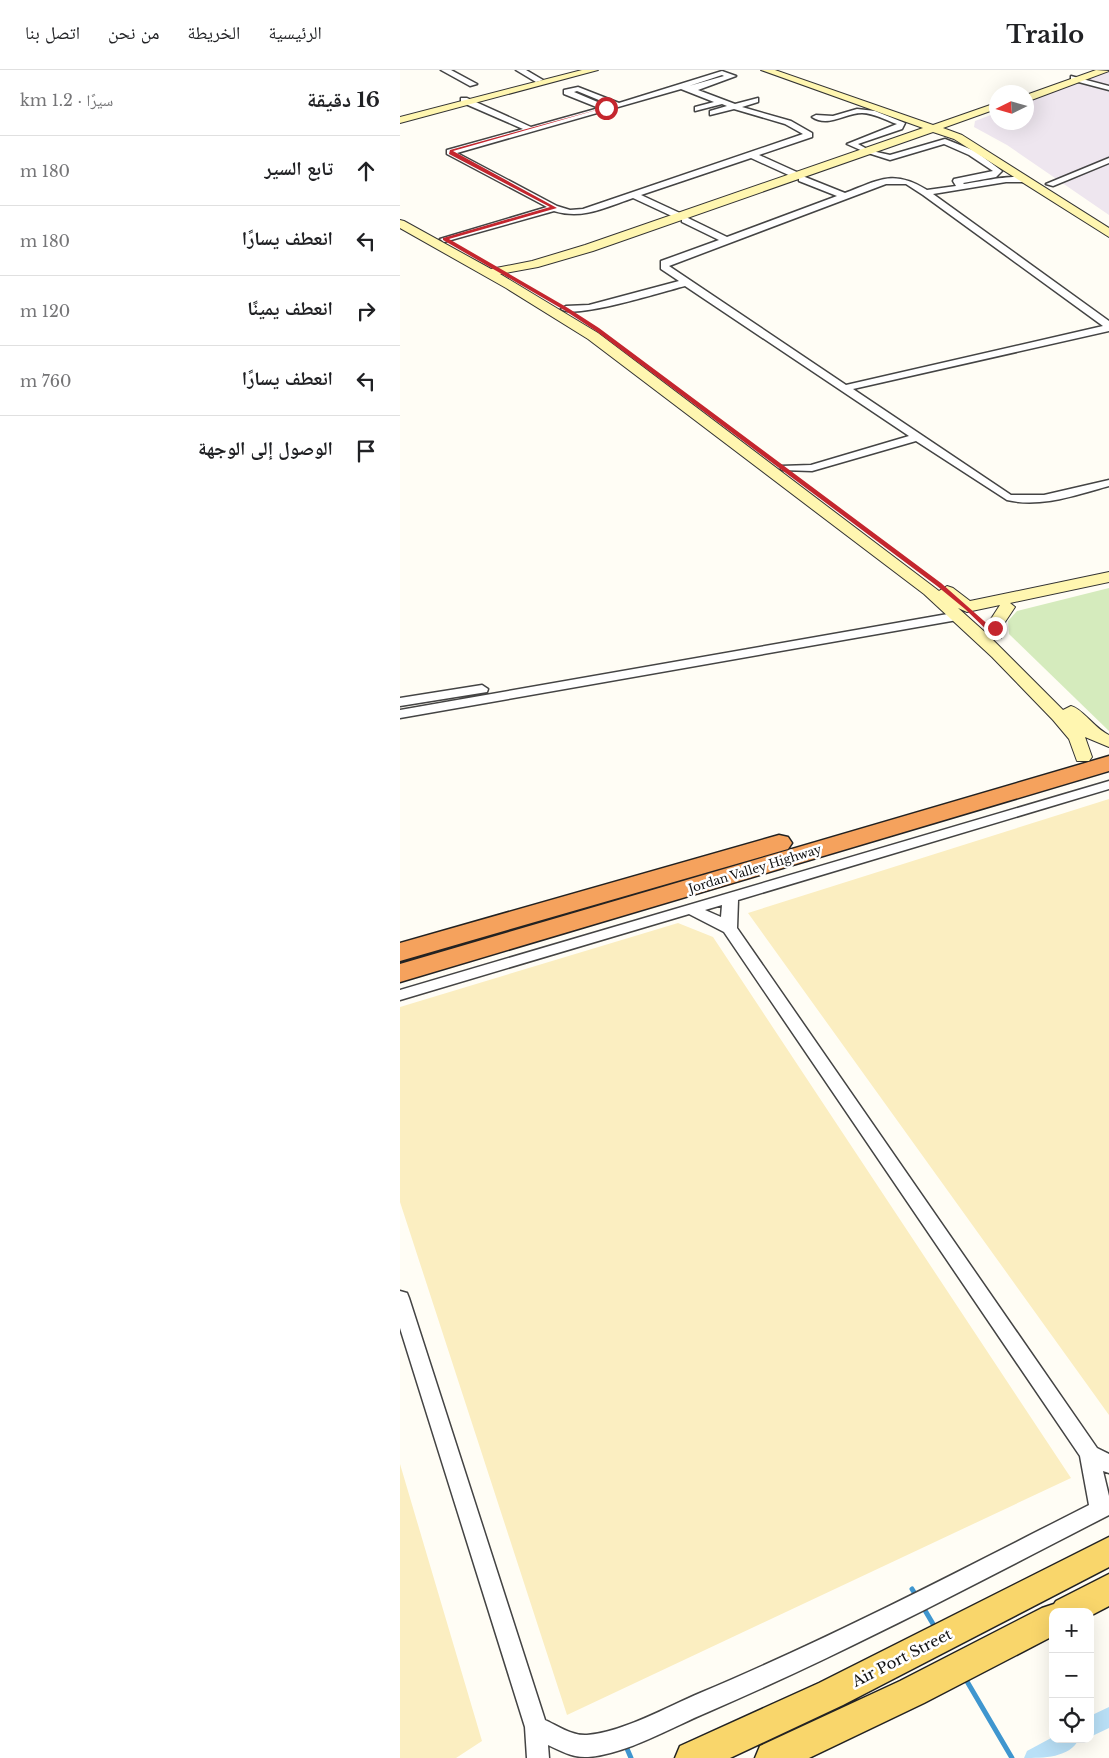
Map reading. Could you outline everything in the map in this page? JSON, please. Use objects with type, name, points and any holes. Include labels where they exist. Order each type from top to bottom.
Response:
[{"type":"highway","name":"Jordan Valley Highway","points":[[400,952],[1109,749]]},
{"type":"highway","name":"Jordan Valley Highway","points":[[400,973],[513,951],[1109,763]]},
{"type":"main road","name":"Air Port Street","points":[[692,1758],[831,1694],[1109,1551]]},
{"type":"main road","points":[[1074,1608],[1109,1589]]},
{"type":"main road","points":[[772,1758],[912,1692],[1049,1621]]},
{"type":"street","points":[[445,70],[473,84]]},
{"type":"street","points":[[520,70],[539,80]]},
{"type":"street","points":[[400,120],[578,70]]},
{"type":"street","points":[[400,117],[592,70]]},
{"type":"street","points":[[766,70],[863,102],[922,126],[942,126],[989,109]]},
{"type":"street","points":[[782,70],[922,126],[958,137]]},
{"type":"street","points":[[1077,79],[1094,70]]},
{"type":"street","points":[[1034,94],[1106,70]]},
{"type":"street","points":[[681,86],[690,90],[721,102],[793,125],[809,135],[636,196],[577,213],[563,212],[554,208],[450,152],[618,105],[722,73],[732,76],[690,90]]},
{"type":"street","points":[[1077,79],[1109,88]]},
{"type":"street","points":[[606,108],[567,92],[578,89],[618,105]]},
{"type":"street","points":[[713,113],[755,100]]},
{"type":"street","points":[[467,101],[529,129]]},
{"type":"street","points":[[698,109],[721,102]]},
{"type":"street","points":[[793,125],[863,102]]},
{"type":"street","points":[[505,272],[589,248],[682,218],[869,152],[922,126],[989,109]]},
{"type":"street","points":[[816,117],[824,120],[832,119],[862,110],[901,123],[899,127],[851,144],[890,158],[926,145],[945,141],[972,153],[998,171],[993,175],[957,181],[962,187]]},
{"type":"street","points":[[942,126],[961,117]]},
{"type":"street","points":[[942,126],[1010,176],[1026,180],[1109,234]]},
{"type":"street","points":[[942,126],[1007,155],[1109,223]]},
{"type":"street","points":[[752,155],[842,195]]},
{"type":"street","points":[[1050,184],[1109,160]]},
{"type":"street","points":[[926,193],[1010,176]]},
{"type":"street","points":[[1109,327],[926,193],[908,182],[890,181],[842,195],[664,262],[664,267],[981,480],[1014,500],[1032,500],[1109,484]]},
{"type":"street","points":[[636,196],[725,239]]},
{"type":"street","points":[[444,239],[554,208]]},
{"type":"street","points":[[400,214],[505,272],[525,286],[566,309],[584,313],[803,481],[995,634],[1091,733],[1109,742]]},
{"type":"street","points":[[400,223],[505,272],[830,514],[961,608],[1059,716],[1077,738],[1083,757]]},
{"type":"street","points":[[584,313],[688,282]]},
{"type":"street","points":[[845,388],[1109,327]]},
{"type":"street","points":[[785,468],[812,468],[918,437]]},
{"type":"street","points":[[803,481],[812,468]]},
{"type":"street","points":[[400,714],[961,608],[1109,577]]},
{"type":"street","points":[[400,702],[568,676],[961,608],[1007,607],[1109,585]]},
{"type":"street","points":[[995,634],[995,625],[1007,607]]},
{"type":"street","points":[[400,995],[513,951],[689,909],[1109,785]]},
{"type":"street","points":[[729,928],[728,916],[731,896]]},
{"type":"street","points":[[536,1727],[573,1745],[587,1746],[616,1740],[726,1693],[902,1611],[1104,1507],[1090,1454],[729,928],[708,916],[689,909]]},
{"type":"street","points":[[400,1298],[536,1727],[538,1758]]},
{"type":"street","points":[[1090,1454],[1109,1464]]},
{"type":"shaded area","points":[[1109,71],[1109,215],[1007,145],[974,127],[975,121],[989,116],[989,130],[1034,130],[1034,99]]},
{"type":"green space","points":[[1109,588],[1109,731],[1009,634],[1008,621],[1017,611]]},
{"type":"sand","points":[[1109,799],[1109,1415],[748,913]]},
{"type":"sand","points":[[678,923],[713,937],[1071,1478],[567,1715],[400,1202],[400,1007]]},
{"type":"sand","points":[[400,1464],[482,1741],[456,1758],[400,1758]]},
{"type":"waterway","points":[[912,1589],[917,1597]]},
{"type":"waterway","points":[[923,1607],[936,1629]]},
{"type":"waterway","points":[[965,1678],[1012,1758]]},
{"type":"waterway","points":[[1094,1725],[1109,1717]]},
{"type":"waterway","points":[[1034,1758],[1062,1743]]},
{"type":"waterway","points":[[625,1744],[631,1758]]},
{"type":"route","points":[[606,108],[451,150],[451,153],[505,180],[554,208],[444,239],[566,309],[598,330],[676,386],[939,584],[995,634],[995,628]]}]
